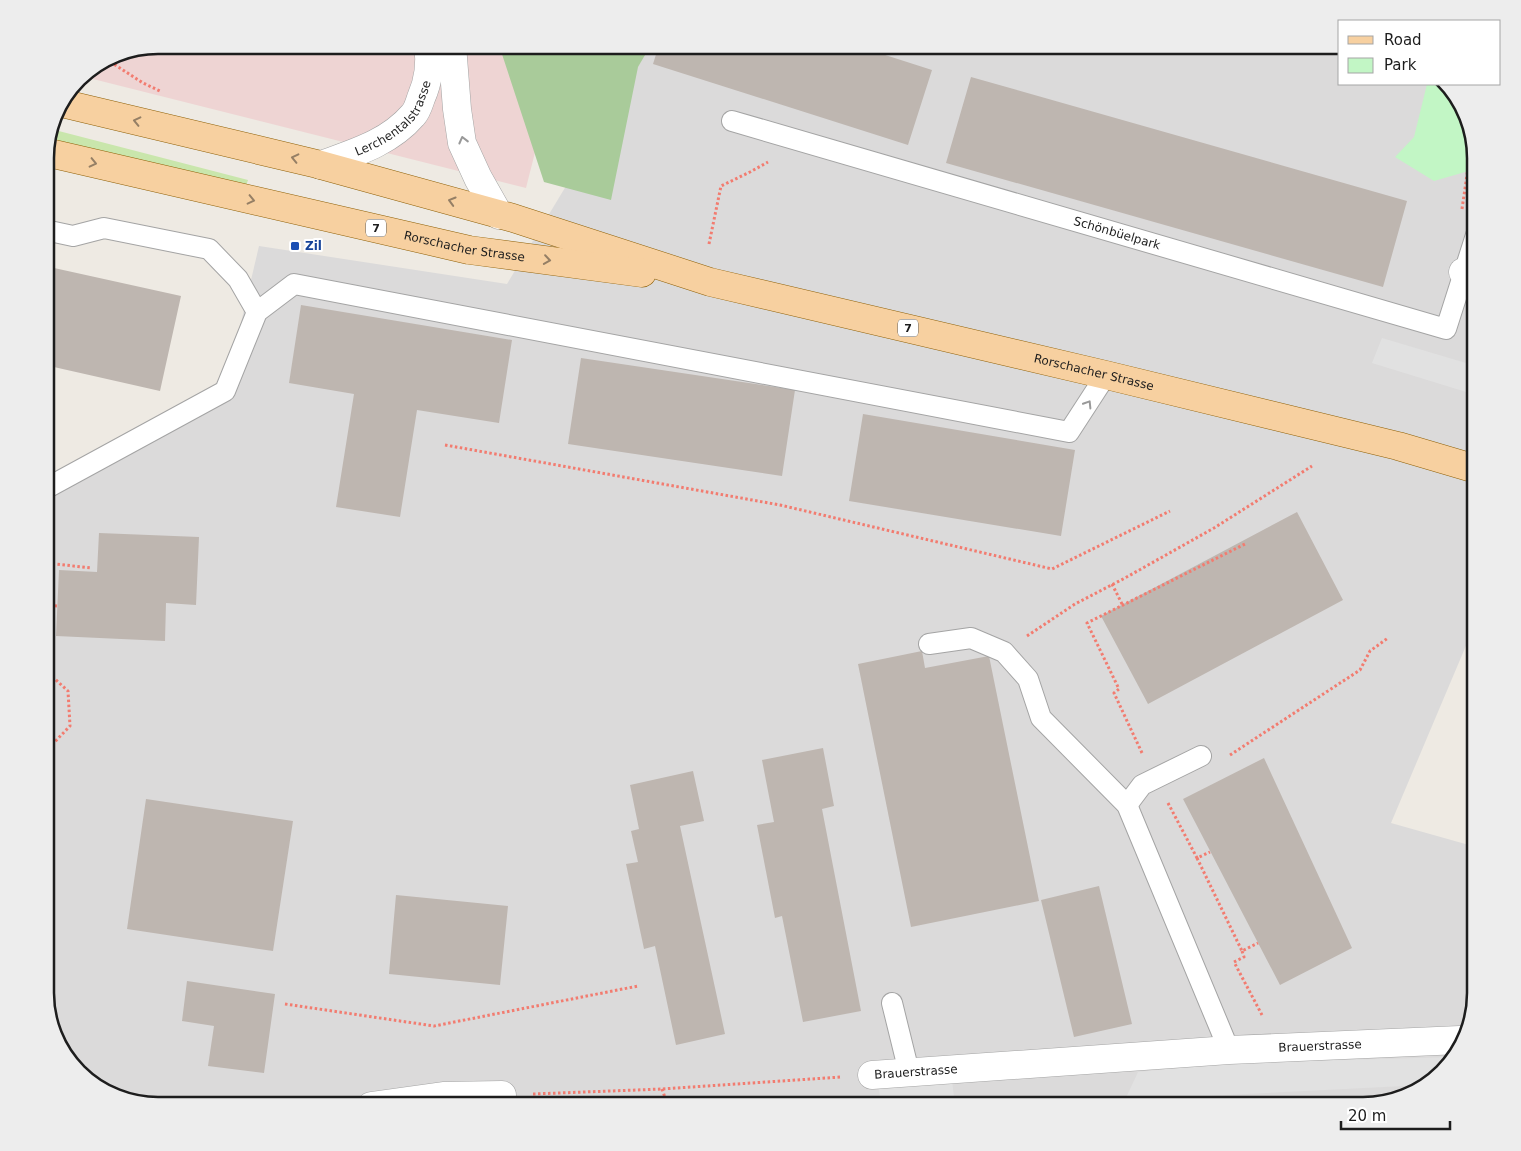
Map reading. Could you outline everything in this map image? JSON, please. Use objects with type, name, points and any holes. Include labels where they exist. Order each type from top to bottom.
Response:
[{"type":"main road","name":"Rorschacher Strasse","points":[[69,105],[321,165],[499,214],[710,282],[1398,446],[1467,466]]},
{"type":"main road","name":"Rorschacher Strasse","points":[[54,154],[470,250],[710,282]]},
{"type":"street","name":"Lerchentalstrasse","points":[[321,165],[363,150],[391,135],[414,114],[426,88],[430,61],[429,54]]},
{"type":"street","points":[[453,54],[462,143],[478,178],[499,214]]},
{"type":"street","name":"Brauerstrasse","points":[[872,1075],[1229,1050],[1455,1040]]},
{"type":"street","points":[[436,1097],[502,1095]]},
{"type":"lane","name":"Schönbüelpark","points":[[732,120],[1446,329],[1467,281]]},
{"type":"lane","points":[[54,232],[73,236],[104,228],[209,249],[238,279],[257,312]]},
{"type":"lane","points":[[54,484],[225,391],[257,312],[294,284],[1069,432],[1106,375]]},
{"type":"lane","points":[[929,644],[970,638],[1004,652],[1028,679],[1041,718],[1127,805],[1229,1050]]},
{"type":"lane","points":[[1127,805],[1142,785],[1201,756]]},
{"type":"lane","points":[[892,1004],[909,1072]]},
{"type":"path","points":[[709,244],[721,186],[750,172],[803,141]]},
{"type":"path","points":[[1461,213],[1467,174]]},
{"type":"path","points":[[445,444],[780,505],[1052,568],[1170,511]]},
{"type":"path","points":[[1004,652],[1075,604],[1214,528],[1312,466]]},
{"type":"path","points":[[1142,785],[1133,769],[1146,762],[1114,693],[1119,689],[1087,623],[1246,544]]},
{"type":"path","points":[[54,564],[91,568]]},
{"type":"path","points":[[1112,584],[1123,606]]},
{"type":"path","points":[[1224,759],[1360,670],[1370,651],[1388,638]]},
{"type":"path","points":[[54,678],[68,691],[70,726],[54,743]]},
{"type":"path","points":[[1127,805],[1149,798],[1162,791],[1198,858],[1242,951],[1244,957],[1234,962],[1279,1048]]},
{"type":"path","points":[[1198,858],[1210,852]]},
{"type":"path","points":[[1242,951],[1258,943]]},
{"type":"path","points":[[285,1004],[434,1026],[638,986]]},
{"type":"path","name":"Brauerstrasse","points":[[502,1095],[662,1089],[872,1075]]},
{"type":"path","points":[[662,1089],[665,1097]]},
{"type":"shaded area","points":[[158,54],[560,54],[526,188],[91,78],[100,71],[125,59]]},
{"type":"shaded area","points":[[646,54],[1338,54],[1338,85],[1438,85],[1450,100],[1459,118],[1464,131],[1467,158],[1467,643],[1391,823],[1467,844],[1467,1000],[1462,1026],[1446,1056],[1421,1080],[1403,1089],[1390,1094],[1363,1097],[158,1097],[125,1092],[95,1076],[80,1062],[68,1045],[59,1026],[54,1000],[54,484],[225,391],[259,246],[507,284]]},
{"type":"shaded area","points":[[1382,338],[1467,363],[1467,392],[1372,363]]},
{"type":"shaded area","points":[[1445,1057],[1421,1080],[1410,1086],[1185,1097],[1126,1097],[1138,1072],[1229,1063]]},
{"type":"shaded area","points":[[952,1080],[954,1097],[880,1097],[879,1089]]},
{"type":"green space","points":[[502,54],[646,54],[638,67],[611,200],[544,182]]},
{"type":"green space","points":[[1427,85],[1438,85],[1450,100],[1464,131],[1467,171],[1434,181],[1395,157],[1414,137]]},
{"type":"green space","points":[[57,131],[248,180],[246,186],[55,142]]},
{"type":"building","points":[[656,54],[882,54],[932,70],[908,145],[653,64]]},
{"type":"building","points":[[971,77],[1407,201],[1383,287],[946,163]]},
{"type":"building","points":[[54,268],[181,296],[160,391],[54,367]]},
{"type":"building","points":[[301,305],[512,340],[499,423],[417,410],[400,517],[336,507],[354,394],[289,383]]},
{"type":"building","points":[[581,358],[795,390],[782,476],[568,444]]},
{"type":"building","points":[[863,414],[1075,450],[1061,536],[849,501]]},
{"type":"building","points":[[1297,512],[1343,600],[1148,704],[1101,616]]},
{"type":"building","points":[[99,533],[199,537],[196,605],[166,603],[165,641],[56,636],[59,570],[97,572]]},
{"type":"building","points":[[922,651],[925,668],[989,656],[1039,901],[911,927],[858,664]]},
{"type":"building","points":[[823,748],[834,806],[822,809],[861,1011],[803,1022],[782,916],[775,918],[757,825],[774,822],[762,760]]},
{"type":"building","points":[[1264,758],[1352,948],[1280,985],[1183,799]]},
{"type":"building","points":[[693,771],[704,821],[680,826],[725,1034],[676,1045],[655,946],[644,949],[626,864],[638,862],[631,831],[639,829],[630,785]]},
{"type":"building","points":[[146,799],[293,821],[273,951],[127,929]]},
{"type":"building","points":[[1099,886],[1132,1024],[1074,1037],[1041,900]]},
{"type":"building","points":[[396,895],[508,906],[500,985],[389,974]]},
{"type":"building","points":[[187,981],[275,994],[264,1073],[208,1066],[214,1026],[182,1021]]},
{"type":"place","name":"Zil","points":[[295,246]]}]
